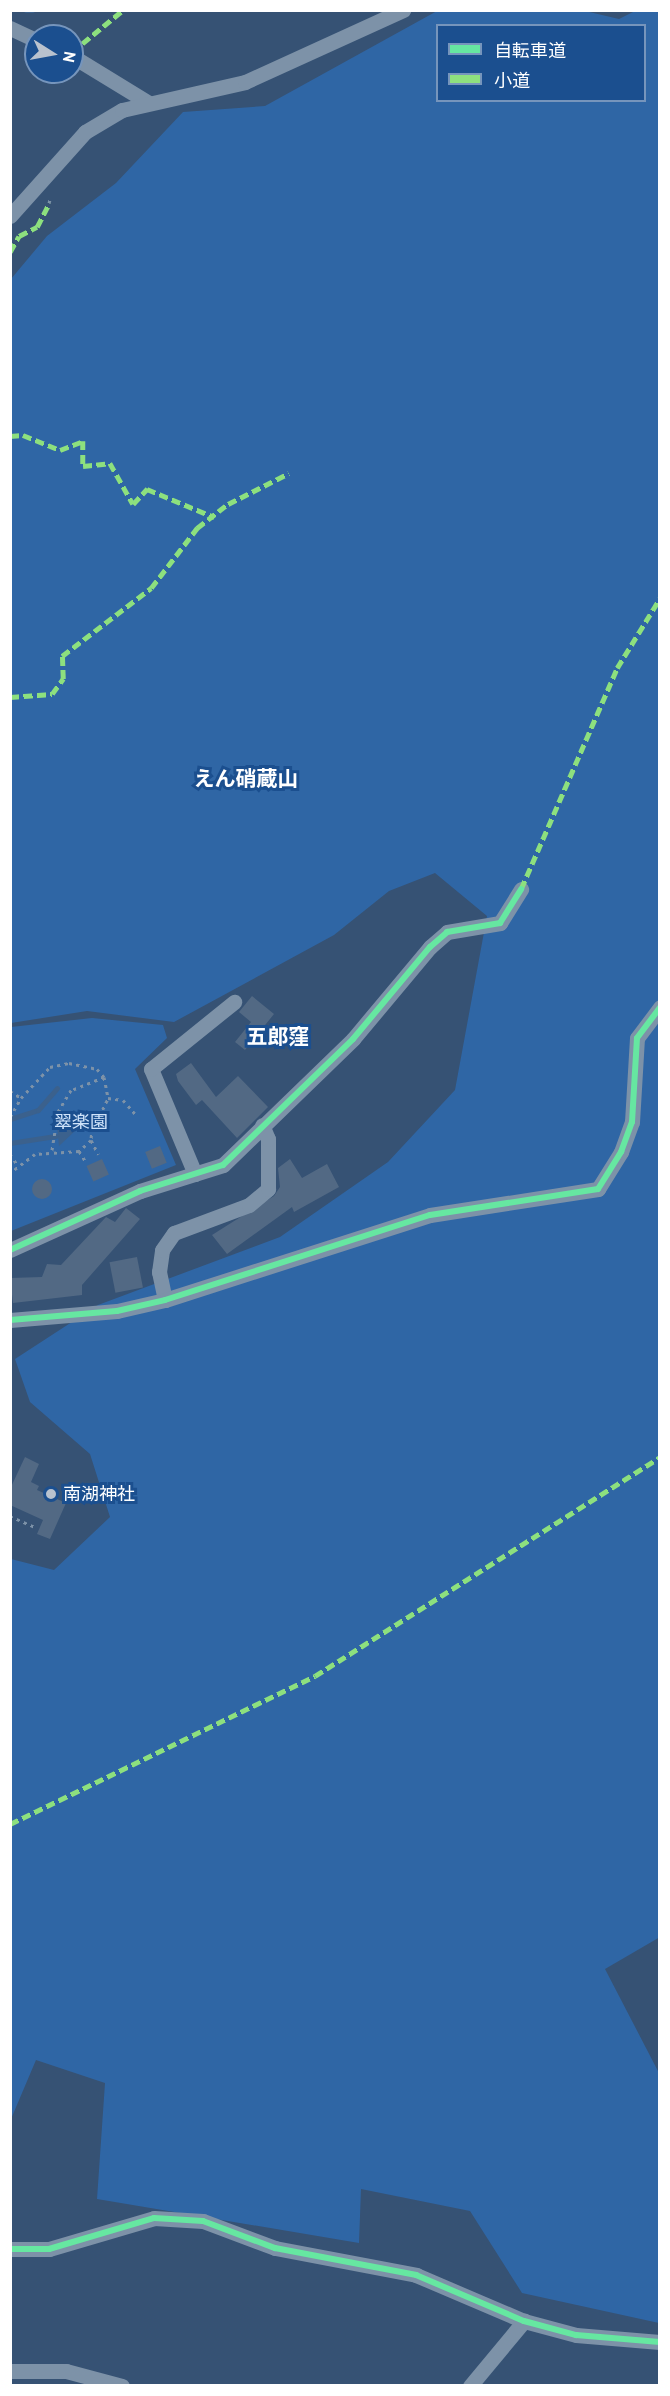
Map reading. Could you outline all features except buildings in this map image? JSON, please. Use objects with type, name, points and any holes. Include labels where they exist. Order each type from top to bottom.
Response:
[{"type":"street","points":[[10,216],[85,132],[147,102],[245,82],[403,10]]},
{"type":"street","points":[[10,28],[24,34]]},
{"type":"street","points":[[84,63],[147,102]]},
{"type":"street","points":[[10,1250],[140,1191],[223,1165],[353,1039],[430,946],[447,932],[500,923],[521,889]]},
{"type":"street","points":[[195,1173],[151,1069],[234,1002]]},
{"type":"street","points":[[10,1320],[117,1311],[165,1300],[430,1215],[598,1189],[621,1152],[632,1122],[637,1038],[660,1007]]},
{"type":"street","points":[[165,1300],[159,1272],[162,1250],[174,1233],[249,1205],[268,1189],[268,1139],[262,1125]]},
{"type":"street","points":[[10,2249],[49,2249],[154,2218],[203,2221],[275,2248],[416,2275],[524,2321],[576,2335],[660,2342]]},
{"type":"street","points":[[470,2385],[524,2321]]},
{"type":"street","points":[[10,2371],[66,2371],[122,2385]]},
{"type":"path","points":[[10,1173],[18,1166],[52,1150],[79,1151],[91,1140],[108,1098],[104,1077],[87,1066],[76,1064],[50,1067],[21,1098],[11,1116]]},
{"type":"path","points":[[52,1150],[51,1133],[58,1112],[75,1087],[85,1087],[104,1077]]},
{"type":"path","points":[[10,1091],[21,1098]]},
{"type":"path","points":[[108,1098],[123,1100],[137,1116]]},
{"type":"path","points":[[58,1112],[96,1124]]},
{"type":"path","points":[[91,1140],[98,1154]]},
{"type":"path","points":[[79,1151],[86,1162]]},
{"type":"path","points":[[10,1154],[18,1166]]},
{"type":"path","points":[[10,1516],[35,1527]]},
{"type":"green space","points":[[437,11],[585,11],[619,19],[635,11],[659,11],[660,1937],[605,1969],[659,2073],[659,2323],[522,2293],[470,2211],[361,2189],[359,2243],[97,2199],[105,2083],[36,2060],[11,2119],[11,1559],[54,1570],[110,1517],[90,1454],[30,1402],[15,1359],[98,1305],[280,1237],[388,1162],[455,1090],[487,916],[435,873],[389,891],[334,935],[174,1022],[87,1011],[11,1023],[11,279],[47,236],[116,183],[183,112],[265,106]]},
{"type":"green space","name":"翠楽園","points":[[92,1018],[163,1025],[167,1038],[135,1069],[176,1165],[11,1231],[11,1027]]},
{"type":"shaded area","points":[[68,1116],[76,1130],[59,1146],[57,1126]]},
{"type":"waterway","points":[[26,10],[32,10]]},
{"type":"waterway","points":[[10,1119],[38,1110],[57,1088]]},
{"type":"waterway","points":[[10,1143],[55,1136]]},
{"type":"marked path","points":[[84,42],[123,10]]},
{"type":"marked path","points":[[10,252],[19,236],[37,227],[49,203]]},
{"type":"marked path","points":[[10,436],[23,435],[60,450],[83,441],[83,466],[110,463],[133,504],[147,489],[214,517]]},
{"type":"marked path","points":[[10,697],[52,694],[63,679],[62,656],[151,588],[197,528],[228,504],[289,473]]},
{"type":"marked path","points":[[521,889],[617,668],[660,598]]},
{"type":"marked path","points":[[10,1824],[315,1676],[660,1457]]},
{"type":"cycle path","points":[[10,1250],[140,1191],[223,1165],[353,1039],[430,947],[447,932],[500,923],[521,889]]},
{"type":"cycle path","points":[[10,1320],[117,1311],[165,1300],[430,1215],[598,1189],[621,1152],[632,1122],[637,1038],[660,1007]]},
{"type":"cycle path","points":[[10,2249],[49,2249],[154,2218],[203,2221],[275,2248],[416,2275],[524,2321],[576,2335],[660,2342]]},
{"type":"place","name":"南湖神社","points":[[51,1494]]},
{"type":"district","name":"えん硝蔵山","points":[[246,779]]},
{"type":"district","name":"五郎窪","points":[[278,1037]]}]
